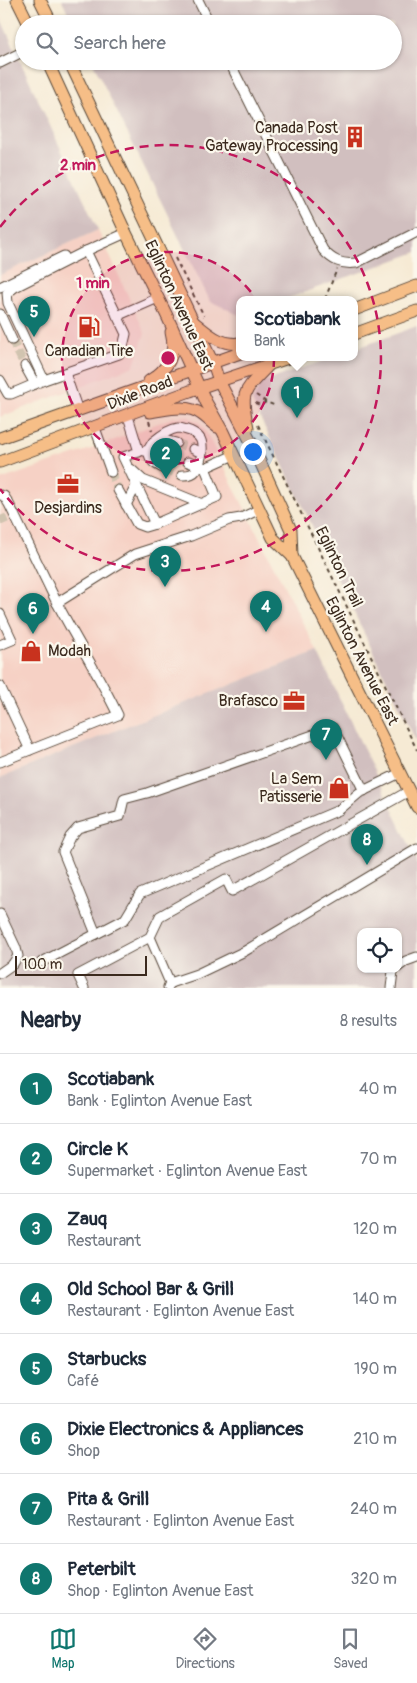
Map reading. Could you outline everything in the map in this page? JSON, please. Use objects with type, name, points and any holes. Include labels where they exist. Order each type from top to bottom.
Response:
[{"type":"main road","points":[[18,0],[25,15]]},
{"type":"main road","points":[[40,0],[48,15]]},
{"type":"main road","name":"Eglinton Avenue East","points":[[51,70],[191,371],[223,432],[273,538],[292,556],[417,807]]},
{"type":"main road","name":"Eglinton Avenue East","points":[[73,70],[213,363],[219,381],[252,444],[291,530],[292,556]]},
{"type":"main road","points":[[358,308],[417,286]]},
{"type":"main road","points":[[358,333],[417,311]]},
{"type":"main road","points":[[138,388],[160,374],[171,359],[172,337],[167,316]]},
{"type":"main road","points":[[191,319],[219,341],[236,344]]},
{"type":"main road","name":"Dixie Road","points":[[0,438],[236,354]]},
{"type":"main road","name":"Dixie Road","points":[[0,462],[219,381],[280,361]]},
{"type":"main road","points":[[252,444],[243,406],[244,398],[246,390],[269,365]]},
{"type":"main road","points":[[128,416],[184,408],[203,414],[223,432]]},
{"type":"main road","points":[[30,427],[38,449]]},
{"type":"lane","points":[[198,0],[206,15]]},
{"type":"lane","points":[[0,63],[15,56]]},
{"type":"lane","points":[[233,70],[322,250],[330,258],[346,265],[356,263],[417,232]]},
{"type":"lane","points":[[44,380],[7,300],[9,291],[82,253],[126,233]]},
{"type":"lane","points":[[0,287],[65,255],[82,253]]},
{"type":"lane","points":[[0,380],[8,394],[119,354],[122,351],[126,334],[82,253]]},
{"type":"lane","points":[[117,316],[158,298]]},
{"type":"lane","points":[[0,314],[17,321]]},
{"type":"lane","points":[[0,314],[12,340]]},
{"type":"lane","points":[[25,366],[35,384]]},
{"type":"lane","points":[[65,373],[78,411]]},
{"type":"lane","points":[[128,416],[147,448],[150,459],[153,463],[165,469]]},
{"type":"lane","points":[[95,428],[109,467],[126,461],[171,430],[183,429],[199,435],[201,438],[202,466],[217,497],[149,527],[137,524],[118,490]]},
{"type":"lane","points":[[147,448],[168,441],[176,442]]},
{"type":"lane","points":[[147,448],[170,457]]},
{"type":"lane","points":[[193,449],[202,453]]},
{"type":"lane","points":[[182,475],[190,476],[202,466],[234,455]]},
{"type":"lane","points":[[126,461],[136,486],[156,524]]},
{"type":"lane","points":[[126,461],[143,480],[202,504]]},
{"type":"lane","points":[[188,462],[202,466]]},
{"type":"lane","points":[[126,505],[136,486]]},
{"type":"lane","points":[[0,495],[4,496],[10,516],[79,645],[94,667],[118,715],[0,762]]},
{"type":"lane","points":[[57,603],[135,554],[191,536],[229,520],[241,518],[260,509]]},
{"type":"lane","points":[[0,614],[12,640],[0,645]]},
{"type":"lane","points":[[0,686],[30,750]]},
{"type":"lane","points":[[96,934],[63,852],[70,837],[78,828],[120,816],[124,799],[147,793],[333,728],[364,791]]},
{"type":"lane","points":[[42,962],[125,919],[140,894],[339,810],[364,791],[400,773]]},
{"type":"lane","points":[[84,988],[78,976],[150,937],[160,916],[226,879],[232,891],[409,791]]},
{"type":"lane","points":[[150,937],[169,986],[245,951],[417,848]]},
{"type":"lane","points":[[0,914],[18,956],[14,964],[0,973]]},
{"type":"lane","points":[[402,964],[417,957]]},
{"type":"lane","points":[[391,988],[393,973]]},
{"type":"path","points":[[326,296],[340,262]]},
{"type":"path","points":[[252,392],[266,402],[276,406]]},
{"type":"path","points":[[249,402],[261,405],[266,402]]},
{"type":"path","name":"Eglinton Trail","points":[[254,418],[417,750]]},
{"type":"shaded area","points":[[62,0],[417,0],[417,252],[294,296],[236,296],[236,314],[210,301],[96,70],[402,70],[402,15],[69,15]]},
{"type":"shaded area","points":[[0,17],[15,50],[15,70],[24,70],[98,230],[0,275]]},
{"type":"shaded area","points":[[98,230],[145,333],[134,366],[0,417],[0,275]]},
{"type":"shaded area","points":[[417,326],[417,743],[252,401],[261,383],[322,361],[358,361],[358,348]]},
{"type":"shaded area","points":[[187,416],[199,422],[206,432],[317,651],[0,778],[0,480],[91,449],[174,417]]},
{"type":"shaded area","points":[[317,651],[417,861],[417,988],[0,988],[0,778]]},
{"type":"tunnel","points":[[12,340],[25,366]]},
{"type":"tunnel","points":[[176,443],[193,449]]},
{"type":"tunnel","points":[[170,457],[188,462]]},
{"type":"tunnel","points":[[165,469],[182,475]]},
{"type":"tunnel","points":[[111,472],[118,490]]},
{"type":"tunnel","points":[[0,521],[7,518]]},
{"type":"place","name":"Canada Post Gateway Processing","points":[[355,137]]},
{"type":"place","name":"Canadian Tire","points":[[89,327]]},
{"type":"place","name":"Starbucks","points":[[34,337]]},
{"type":"place","name":"Scotiabank","points":[[297,418]]},
{"type":"place","name":"Circle K","points":[[166,479]]},
{"type":"place","name":"Desjardins","points":[[68,484]]},
{"type":"place","name":"Zauq","points":[[165,587]]},
{"type":"place","name":"Old School Bar & Grill","points":[[266,632]]},
{"type":"place","name":"Dixie Electronics & Appliances","points":[[33,634]]},
{"type":"place","name":"Modah","points":[[31,651]]},
{"type":"place","name":"Brafasco","points":[[294,701]]},
{"type":"place","name":"Pita & Grill","points":[[326,760]]},
{"type":"place","name":"La Sem Patisserie","points":[[339,788]]},
{"type":"place","name":"Peterbilt","points":[[367,865]]}]
